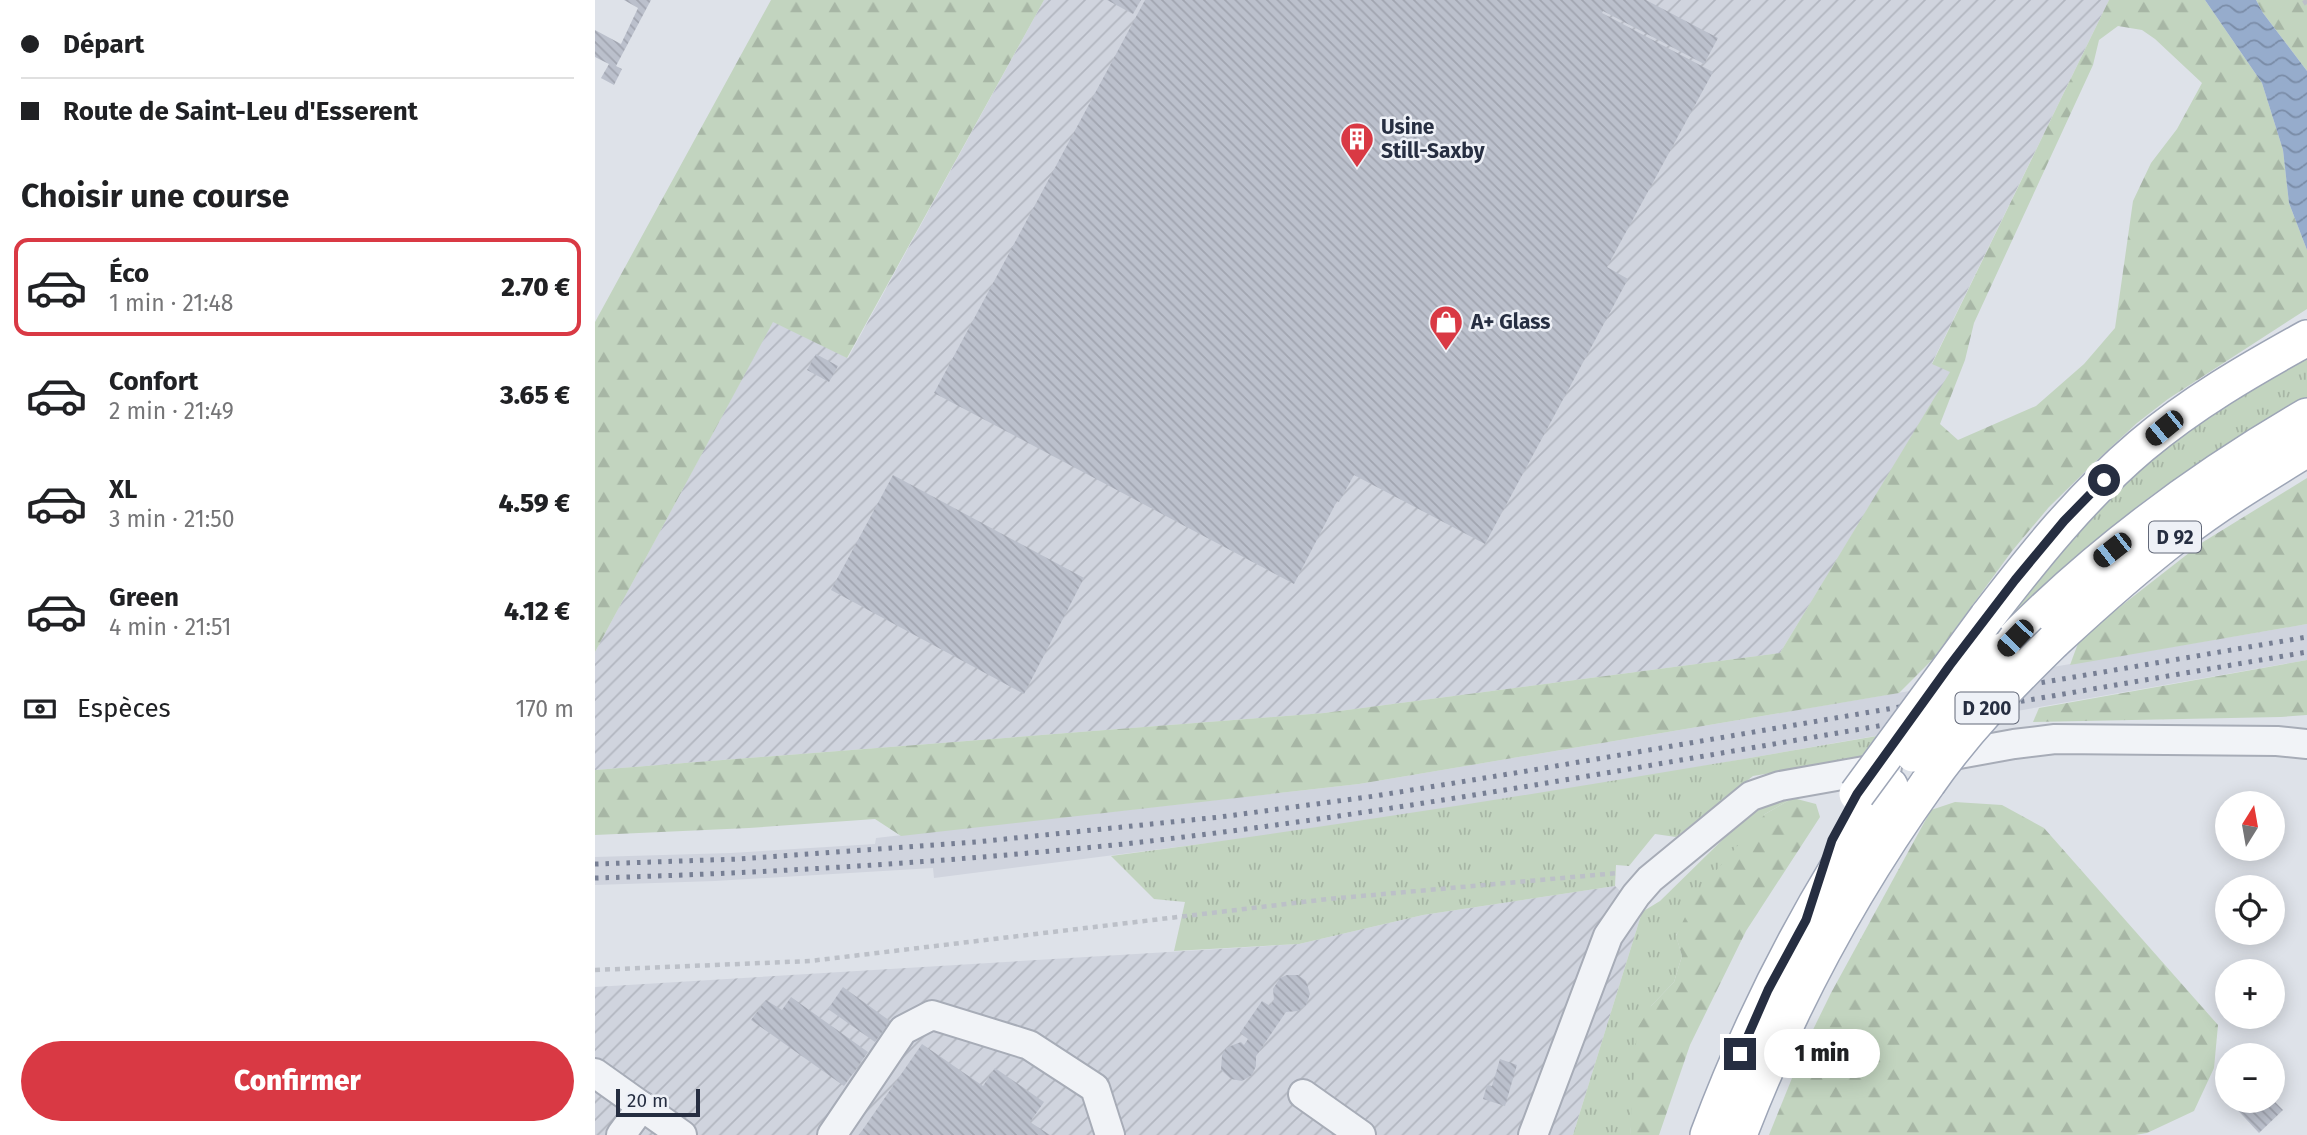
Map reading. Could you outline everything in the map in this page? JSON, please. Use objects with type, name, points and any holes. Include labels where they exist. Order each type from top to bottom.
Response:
[{"type":"main road","points":[[1873,790],[1987,617],[2064,521],[2140,446],[2207,397],[2306,339]]},
{"type":"main road","name":"D 200","points":[[1708,1135],[1762,1003],[1806,920],[1858,834],[1873,790],[2002,651],[2082,575],[2168,505],[2307,416]]},
{"type":"main road","name":"D 92","points":[[2054,640],[2179,534],[2307,449]]},
{"type":"main road","name":"D 200","points":[[1739,1135],[1791,1013],[1866,877],[1928,783],[1970,727],[2054,640]]},
{"type":"street","points":[[1533,1135],[1608,936],[1643,887],[1751,796],[1780,786],[2036,741],[2277,741],[2307,744]]},
{"type":"street","points":[[832,1135],[903,1030],[932,1015],[1029,1045],[1095,1088],[1110,1135]]},
{"type":"street","points":[[595,1073],[682,1135]]},
{"type":"street","points":[[1303,1094],[1361,1135]]},
{"type":"street","points":[[621,1135],[642,1106]]},
{"type":"path","points":[[2304,0],[2307,5]]},
{"type":"path","points":[[595,970],[810,961],[1328,899],[1628,872],[1643,887]]},
{"type":"shaded area","points":[[1044,0],[2109,0],[1932,363],[1951,372],[1780,653],[1324,713],[595,770],[595,652],[773,321],[848,358]]},
{"type":"shaded area","points":[[2307,624],[2307,660],[1579,788],[1264,836],[934,878],[933,868],[595,885],[595,857],[731,853],[875,844],[876,838],[1359,784]]},
{"type":"shaded area","points":[[1615,886],[1642,912],[1573,1135],[595,1135],[595,987],[1299,944],[1423,915]]},
{"type":"green space","points":[[771,0],[1044,0],[847,358],[773,322],[595,652],[595,322]]},
{"type":"green space","points":[[2109,0],[2205,0],[2262,83],[2283,150],[2289,203],[2307,250],[2307,309],[2168,399],[2095,462],[2049,507],[2012,551],[1933,659],[1899,693],[1359,784],[901,836],[875,819],[595,835],[595,770],[1324,713],[1780,653],[1950,372],[1932,364]],"holes":[[[2118,26],[2142,30],[2202,83],[2177,129],[2151,163],[2133,201],[2115,328],[2084,364],[2036,406],[1958,440],[1940,424],[1965,360],[1974,323],[2093,65],[2099,40]]]},
{"type":"green space","points":[[2256,0],[2307,0],[2307,71],[2263,13]]},
{"type":"green space","points":[[2307,350],[2307,398],[2213,454],[2145,500],[2081,553],[2013,617],[2004,610],[2142,458]]},
{"type":"green space","points":[[2307,478],[2307,624],[2070,665],[2080,638],[2203,542]]},
{"type":"green space","points":[[2307,660],[2307,715],[2033,722],[2039,708]]},
{"type":"green space","points":[[1877,736],[1860,758],[1753,776],[1676,837],[1655,834],[1629,866],[1616,865],[1615,886],[1423,915],[1299,944],[1174,951],[1185,902],[1154,899],[1111,856],[1495,800]]},
{"type":"green space","points":[[1793,798],[1765,814],[1676,935],[1682,956],[1674,982],[1651,1006],[1630,1135],[1573,1135],[1642,912],[1660,901],[1760,803]]},
{"type":"green space","points":[[1793,798],[1816,804],[1820,817],[1746,931],[1690,1045],[1659,1135],[1630,1135],[1637,1029],[1651,1006],[1674,982],[1682,956],[1676,936],[1696,894],[1765,814]]},
{"type":"green space","points":[[1955,802],[2002,805],[2044,828],[2215,1022],[2215,1029],[2218,1029],[2214,1068],[2194,1111],[2147,1133],[2135,1135],[1769,1135],[1805,1046],[1831,993],[1931,810]]},
{"type":"water","points":[[2205,0],[2256,0],[2307,71],[2307,250],[2289,203],[2283,150],[2262,83]]},
{"type":"building","points":[[624,0],[651,0],[616,66],[622,69],[614,85],[601,78],[609,64],[595,57],[595,30],[621,44],[638,8]]},
{"type":"building","points":[[1107,0],[1141,0],[1133,14]]},
{"type":"building","name":"Usine Still-Saxby","points":[[1145,0],[1646,0],[1718,38],[1704,64],[1603,11],[1602,13],[1713,72],[1607,267],[1628,279],[1485,544],[1354,475],[1339,502],[1337,501],[1294,584],[934,393]]},
{"type":"building","points":[[816,354],[838,366],[829,382],[807,370]]},
{"type":"building","points":[[893,475],[1084,578],[1024,694],[831,590]]},
{"type":"building","points":[[1298,975],[1306,981],[1310,994],[1306,1005],[1298,1011],[1286,1012],[1256,1056],[1252,1075],[1242,1081],[1231,1079],[1221,1070],[1222,1055],[1226,1048],[1241,1042],[1244,1045],[1248,1039],[1240,1033],[1262,1001],[1270,1006],[1274,1000],[1273,989],[1280,978]]},
{"type":"building","points":[[843,987],[890,1021],[875,1042],[828,1009]]},
{"type":"building","points":[[791,997],[868,1052],[844,1086],[751,1020],[766,1000],[782,1010]]},
{"type":"building","points":[[922,1044],[983,1086],[995,1068],[1044,1102],[1030,1122],[1050,1135],[859,1135]]},
{"type":"building","points":[[1500,1059],[1517,1065],[1505,1106],[1483,1099],[1487,1085],[1492,1086]]},
{"type":"building","points":[[2240,1113],[2280,1113],[2259,1133]]},
{"type":"railway","points":[[595,864],[739,859],[976,842],[1220,817],[1375,796],[1521,772],[2307,637]]},
{"type":"railway","points":[[595,878],[794,870],[926,861],[1124,844],[1272,825],[1421,804],[2307,652]]},
{"type":"place","name":"Usine Still-Saxby","points":[[1357,169]]},
{"type":"place","name":"A+ Glass","points":[[1446,352]]},
{"type":"route","points":[[1740,1054],[1768,990],[1806,920],[1832,840],[1857,794],[2015,580],[2064,521],[2104,480]]}]
